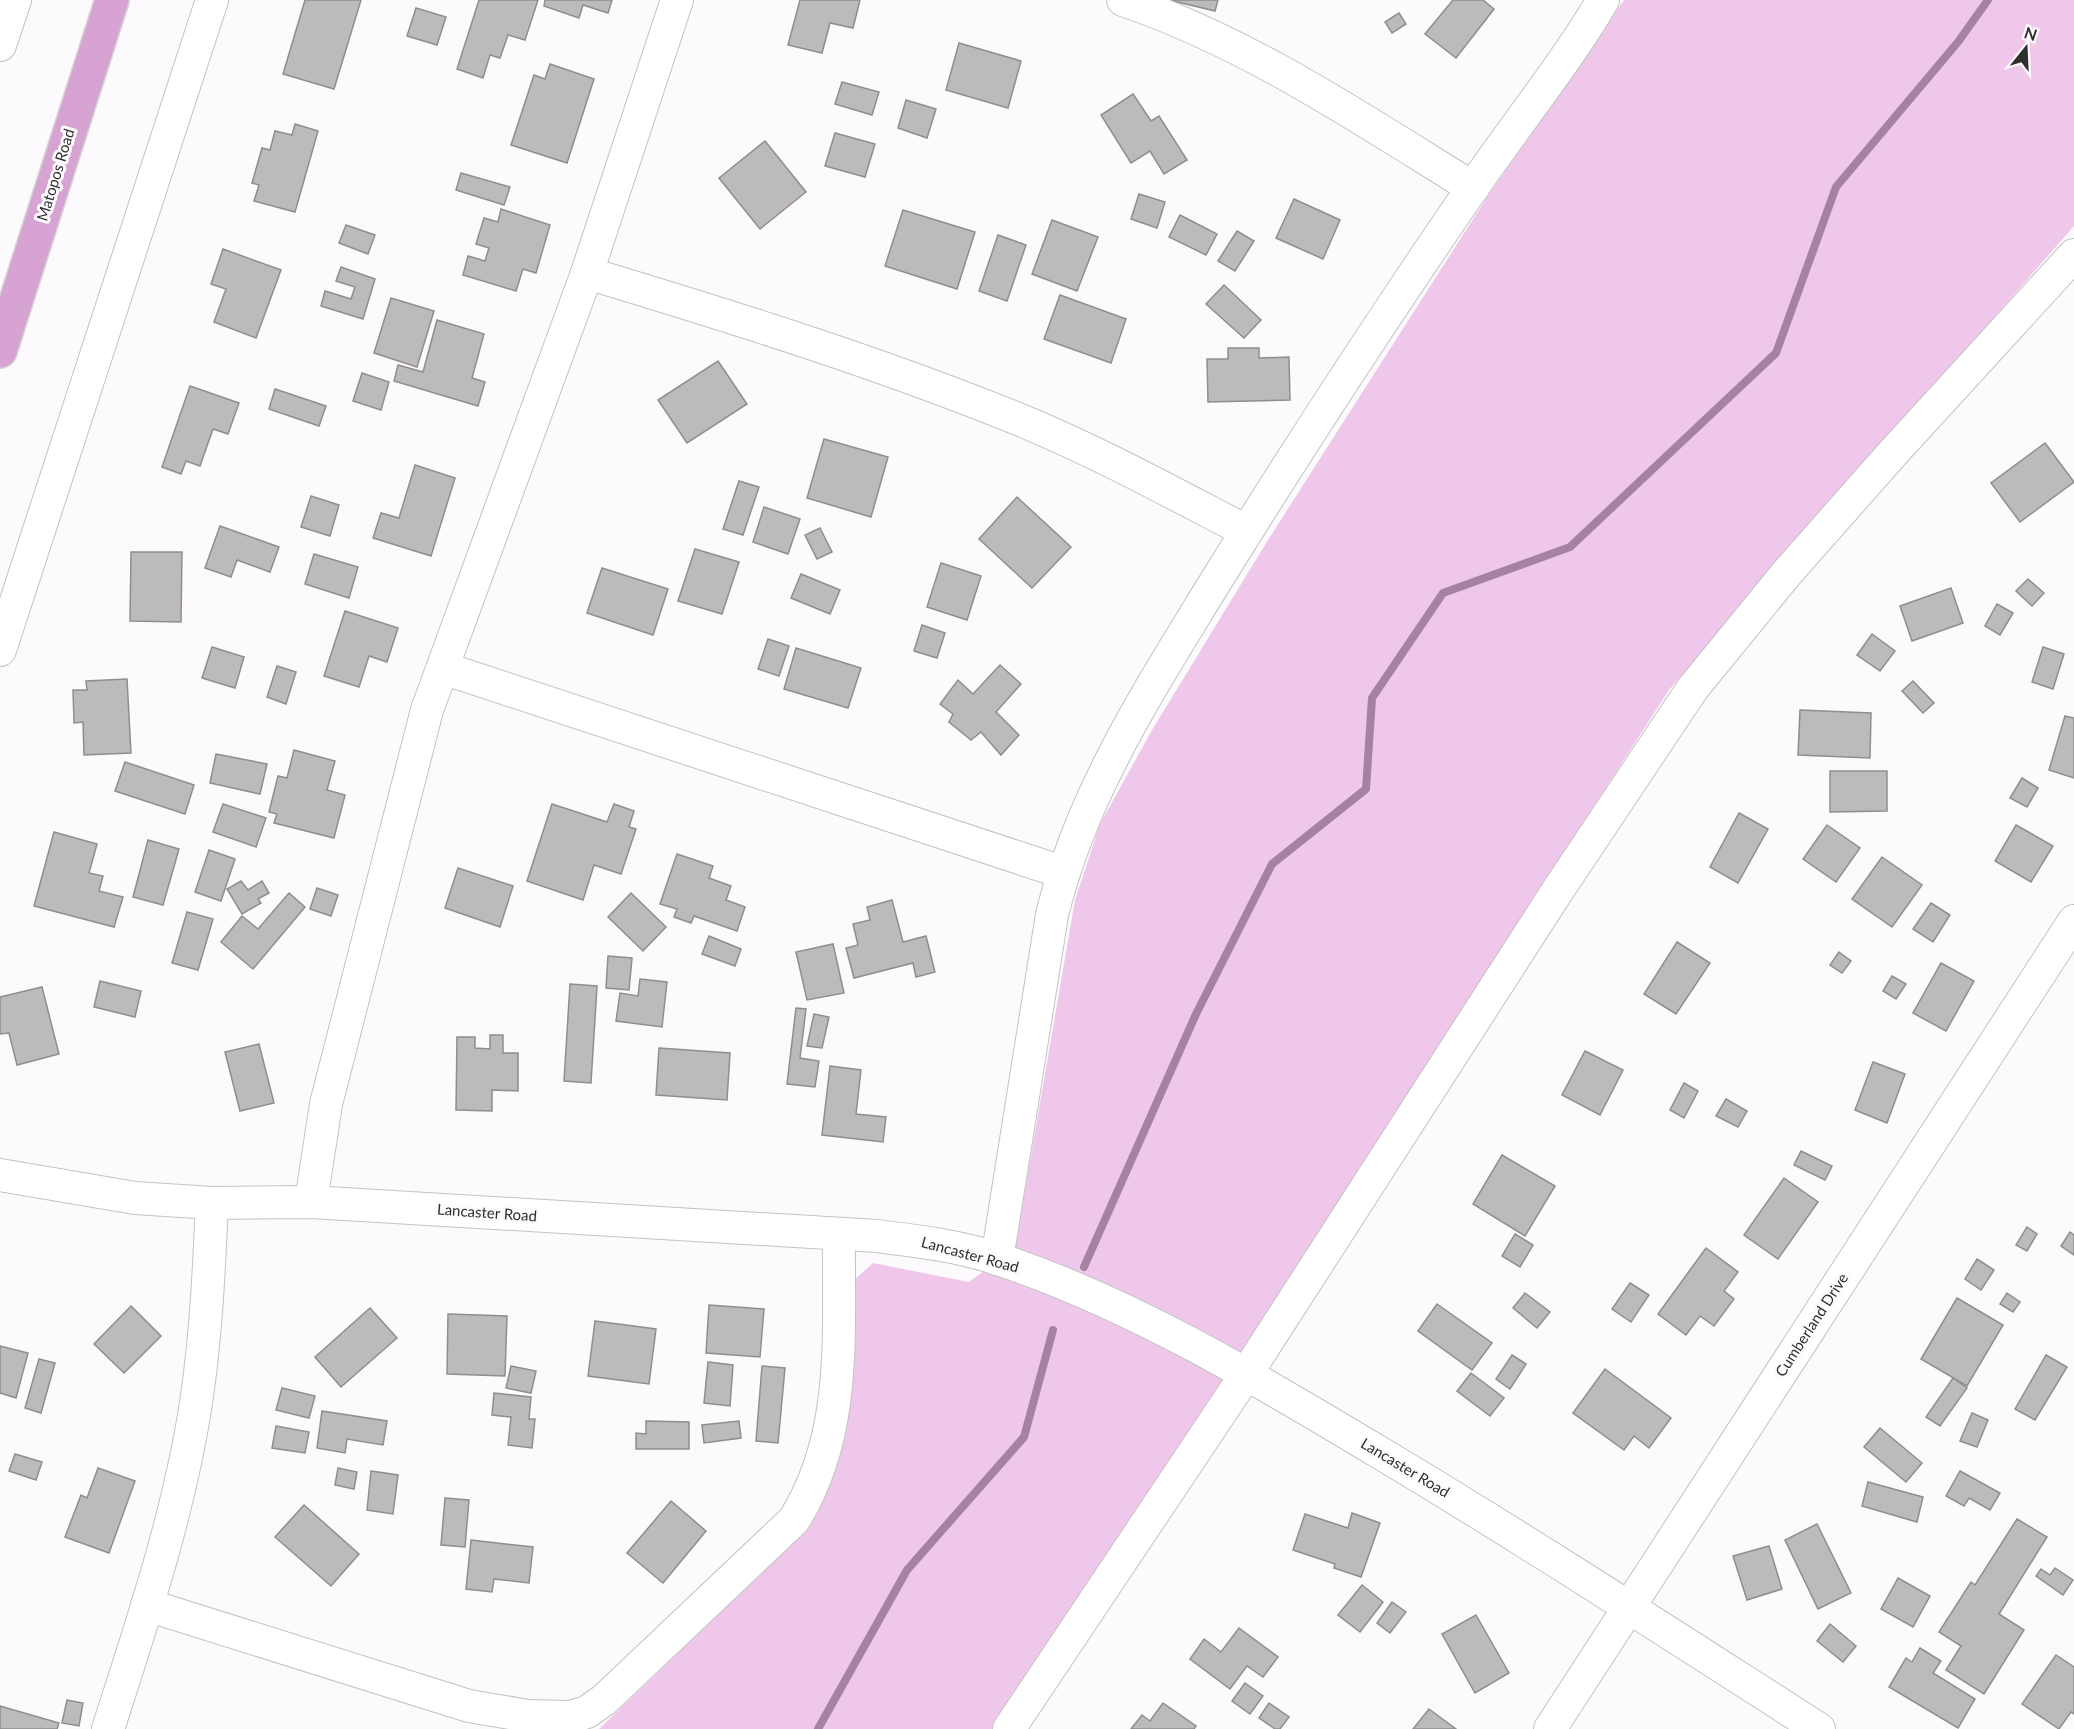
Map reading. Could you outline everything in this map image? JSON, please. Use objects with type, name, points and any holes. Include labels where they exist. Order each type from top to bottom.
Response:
[{"type":"main road","name":"Matopos Road","points":[[0,351],[112,0]]},
{"type":"street","points":[[0,45],[15,0]]},
{"type":"street","points":[[0,650],[212,0]]},
{"type":"street","points":[[311,1202],[326,1104],[427,710],[587,273],[677,0]]},
{"type":"street","points":[[1123,0],[1227,42],[1299,82],[1473,188]]},
{"type":"street","points":[[997,1259],[1052,915],[1062,872],[1086,812],[1116,750],[1246,531],[1389,310],[1603,0]]},
{"type":"street","points":[[1009,1729],[1247,1373],[1558,890],[1693,688],[1786,574],[1876,471],[2074,255]]},
{"type":"street","points":[[587,273],[765,326],[1018,420],[1105,458],[1246,531]]},
{"type":"street","points":[[443,668],[1062,872]]},
{"type":"street","name":"Cumberland Drive","points":[[1550,1729],[2074,921]]},
{"type":"street","name":"Lancaster Road","points":[[0,1175],[135,1198],[212,1203],[311,1202],[838,1235],[917,1241],[997,1259],[1127,1314],[1247,1373],[1452,1496],[1819,1729]]},
{"type":"street","points":[[108,1729],[147,1605],[178,1490],[196,1404],[207,1307],[212,1203]]},
{"type":"street","points":[[147,1605],[469,1706],[528,1716],[571,1717],[586,1712],[604,1700],[794,1520],[806,1501],[828,1443],[835,1406],[838,1354],[838,1235]]},
{"type":"shaded area","points":[[1624,0],[2074,0],[2074,226],[1669,690],[1241,1353],[994,1729],[599,1729],[809,1527],[824,1497],[843,1437],[850,1377],[853,1281],[873,1263],[969,1282],[1015,1248],[1075,900],[1100,824],[1152,730],[1268,540],[1489,194]]},
{"type":"building","points":[[305,0],[361,0],[334,89],[283,74]]},
{"type":"building","points":[[479,0],[538,0],[525,40],[508,35],[500,58],[490,55],[483,78],[457,69]]},
{"type":"building","points":[[545,0],[612,0],[608,13],[583,5],[579,18],[544,6]]},
{"type":"building","points":[[800,0],[860,0],[853,28],[830,23],[822,53],[788,45]]},
{"type":"building","points":[[1169,0],[1218,0],[1215,11]]},
{"type":"building","points":[[1453,0],[1483,0],[1494,9],[1456,58],[1425,34]]},
{"type":"building","points":[[416,8],[446,17],[437,45],[407,36]]},
{"type":"building","points":[[1399,13],[1406,24],[1392,33],[1385,22]]},
{"type":"building","points":[[959,43],[1021,61],[1008,108],[946,90]]},
{"type":"building","points":[[550,64],[594,79],[567,163],[511,145],[534,75],[545,79]]},
{"type":"building","points":[[842,82],[879,92],[872,115],[835,104]]},
{"type":"building","points":[[1133,94],[1151,121],[1159,116],[1187,160],[1164,174],[1150,151],[1131,163],[1101,115]]},
{"type":"building","points":[[906,100],[936,109],[927,138],[898,128]]},
{"type":"building","points":[[295,124],[318,131],[295,212],[254,201],[259,185],[252,183],[262,148],[270,150],[275,131],[292,135]]},
{"type":"building","points":[[835,133],[875,144],[865,177],[825,166]]},
{"type":"building","points":[[765,141],[806,192],[760,229],[719,178]]},
{"type":"building","points":[[461,173],[510,187],[504,205],[456,190]]},
{"type":"building","points":[[1139,194],[1165,202],[1157,228],[1131,219]]},
{"type":"building","points":[[1294,199],[1340,220],[1323,259],[1276,238]]},
{"type":"building","points":[[501,209],[550,225],[536,273],[523,269],[516,291],[463,275],[468,256],[485,261],[489,248],[476,244],[484,218],[498,222]]},
{"type":"building","points":[[903,210],[975,232],[957,289],[885,266]]},
{"type":"building","points":[[1180,215],[1217,234],[1206,255],[1169,237]]},
{"type":"building","points":[[1052,220],[1098,237],[1077,291],[1032,274]]},
{"type":"building","points":[[346,225],[375,235],[368,254],[339,243]]},
{"type":"building","points":[[1237,231],[1254,241],[1235,271],[1218,261]]},
{"type":"building","points":[[998,235],[1026,245],[1007,301],[979,291]]},
{"type":"building","points":[[223,249],[281,270],[256,338],[214,322],[226,289],[211,284]]},
{"type":"building","points":[[341,267],[375,279],[363,319],[321,306],[325,291],[351,299],[355,287],[336,281]]},
{"type":"building","points":[[1224,285],[1261,320],[1244,338],[1206,304]]},
{"type":"building","points":[[1060,295],[1126,319],[1111,363],[1044,339]]},
{"type":"building","points":[[391,298],[434,311],[417,367],[374,353]]},
{"type":"building","points":[[437,320],[484,334],[472,378],[485,382],[478,406],[394,381],[398,365],[423,372]]},
{"type":"building","points":[[1228,348],[1259,348],[1259,358],[1289,357],[1290,400],[1208,402],[1207,359],[1228,359]]},
{"type":"building","points":[[718,361],[747,404],[687,443],[658,400]]},
{"type":"building","points":[[362,373],[389,382],[381,410],[353,401]]},
{"type":"building","points":[[190,386],[239,403],[228,434],[213,429],[200,466],[186,461],[181,474],[162,467]]},
{"type":"building","points":[[275,389],[326,406],[319,426],[269,409]]},
{"type":"building","points":[[824,439],[888,457],[871,517],[807,498]]},
{"type":"building","points":[[2045,443],[2074,482],[2020,522],[1991,483]]},
{"type":"building","points":[[415,465],[455,478],[431,556],[373,538],[381,513],[399,518]]},
{"type":"building","points":[[739,481],[759,487],[743,535],[723,529]]},
{"type":"building","points":[[311,496],[339,505],[330,536],[301,527]]},
{"type":"building","points":[[1017,497],[1071,547],[1032,588],[979,539]]},
{"type":"building","points":[[764,507],[800,519],[788,554],[753,542]]},
{"type":"building","points":[[220,526],[279,547],[270,572],[237,560],[231,577],[205,568]]},
{"type":"building","points":[[820,528],[832,552],[817,559],[805,535]]},
{"type":"building","points":[[695,549],[739,562],[722,614],[678,601]]},
{"type":"building","points":[[131,552],[182,552],[181,622],[130,621]]},
{"type":"building","points":[[314,554],[358,567],[349,598],[305,584]]},
{"type":"building","points":[[941,563],[981,576],[967,620],[927,607]]},
{"type":"building","points":[[602,568],[668,589],[653,635],[587,613]]},
{"type":"building","points":[[801,574],[840,590],[830,614],[791,598]]},
{"type":"building","points":[[2028,579],[2044,593],[2032,606],[2016,591]]},
{"type":"building","points":[[1951,588],[1963,623],[1912,641],[1900,606]]},
{"type":"building","points":[[1997,604],[2013,613],[2000,635],[1985,626]]},
{"type":"building","points":[[345,611],[398,628],[387,662],[369,656],[359,687],[324,676]]},
{"type":"building","points":[[922,625],[945,633],[937,658],[914,651]]},
{"type":"building","points":[[1872,634],[1895,651],[1880,671],[1857,655]]},
{"type":"building","points":[[768,639],[789,646],[779,676],[758,669]]},
{"type":"building","points":[[212,647],[244,657],[235,688],[202,678]]},
{"type":"building","points":[[2043,647],[2064,654],[2053,689],[2032,682]]},
{"type":"building","points":[[796,648],[861,668],[848,708],[784,689]]},
{"type":"building","points":[[1000,665],[1021,684],[996,712],[1019,735],[1001,755],[981,732],[971,740],[949,722],[953,714],[940,704],[958,680],[973,694]]},
{"type":"building","points":[[277,666],[296,672],[286,704],[267,697]]},
{"type":"building","points":[[127,679],[131,753],[84,755],[83,722],[74,723],[73,690],[87,690],[86,681]]},
{"type":"building","points":[[1913,681],[1934,703],[1923,713],[1902,691]]},
{"type":"building","points":[[1800,710],[1871,713],[1870,758],[1798,755]]},
{"type":"building","points":[[2065,716],[2074,718],[2074,778],[2049,770]]},
{"type":"building","points":[[294,750],[335,761],[327,790],[345,795],[334,838],[274,823],[277,814],[269,812],[278,776],[287,778]]},
{"type":"building","points":[[216,754],[267,764],[260,794],[210,783]]},
{"type":"building","points":[[125,762],[194,785],[185,814],[115,791]]},
{"type":"building","points":[[1830,771],[1887,771],[1887,811],[1830,812]]},
{"type":"building","points":[[2022,778],[2038,788],[2027,807],[2010,798]]},
{"type":"building","points":[[223,804],[266,818],[256,847],[213,832]]},
{"type":"building","points":[[552,804],[607,822],[614,804],[634,811],[629,827],[636,829],[621,874],[594,865],[583,900],[527,881]]},
{"type":"building","points":[[1739,813],[1768,829],[1738,883],[1710,867]]},
{"type":"building","points":[[1827,825],[1860,848],[1836,882],[1803,859]]},
{"type":"building","points":[[2016,825],[2053,846],[2031,882],[1995,861]]},
{"type":"building","points":[[54,832],[97,844],[89,873],[103,876],[99,891],[123,897],[114,927],[34,906]]},
{"type":"building","points":[[148,840],[179,849],[163,905],[133,897]]},
{"type":"building","points":[[209,850],[235,859],[221,901],[195,892]]},
{"type":"building","points":[[677,854],[713,866],[709,878],[731,886],[726,900],[745,907],[737,931],[694,916],[691,923],[674,917],[677,909],[660,904]]},
{"type":"building","points":[[1882,857],[1922,885],[1892,927],[1852,899]]},
{"type":"building","points":[[458,868],[513,886],[500,927],[445,908]]},
{"type":"building","points":[[241,881],[248,890],[262,881],[269,893],[258,899],[261,903],[242,914],[227,889]]},
{"type":"building","points":[[317,888],[338,895],[331,916],[310,909]]},
{"type":"building","points":[[289,893],[305,907],[253,969],[221,942],[242,916],[258,929]]},
{"type":"building","points":[[631,893],[666,927],[643,951],[608,917]]},
{"type":"building","points":[[892,900],[903,942],[926,936],[935,972],[916,977],[913,963],[854,978],[846,948],[858,945],[853,924],[870,920],[867,907]]},
{"type":"building","points":[[1931,903],[1950,915],[1933,942],[1913,929]]},
{"type":"building","points":[[187,912],[213,919],[198,970],[172,963]]},
{"type":"building","points":[[709,936],[741,949],[735,966],[702,954]]},
{"type":"building","points":[[1677,942],[1710,963],[1676,1014],[1644,994]]},
{"type":"building","points":[[833,944],[844,993],[807,1000],[796,952]]},
{"type":"building","points":[[1839,952],[1851,961],[1842,973],[1830,965]]},
{"type":"building","points":[[608,956],[632,958],[629,990],[606,988]]},
{"type":"building","points":[[1941,963],[1974,981],[1946,1031],[1913,1013]]},
{"type":"building","points":[[1892,976],[1906,984],[1896,999],[1883,991]]},
{"type":"building","points":[[640,979],[667,982],[662,1027],[616,1021],[620,993],[638,996]]},
{"type":"building","points":[[100,981],[141,991],[135,1017],[94,1007]]},
{"type":"building","points":[[570,984],[597,986],[591,1083],[564,1081]]},
{"type":"building","points":[[42,987],[59,1054],[17,1065],[9,1033],[0,1034],[0,997]]},
{"type":"building","points":[[796,1008],[806,1009],[800,1058],[819,1061],[815,1087],[787,1084]]},
{"type":"building","points":[[814,1014],[829,1017],[822,1048],[807,1046]]},
{"type":"building","points":[[490,1035],[503,1035],[503,1053],[518,1053],[518,1091],[492,1090],[492,1111],[456,1110],[457,1037],[475,1037],[475,1048],[490,1049]]},
{"type":"building","points":[[259,1044],[274,1103],[240,1111],[225,1052]]},
{"type":"building","points":[[659,1048],[730,1053],[727,1100],[656,1095]]},
{"type":"building","points":[[1585,1051],[1623,1070],[1600,1115],[1562,1095]]},
{"type":"building","points":[[1873,1062],[1905,1074],[1887,1123],[1855,1110]]},
{"type":"building","points":[[830,1066],[861,1070],[856,1114],[886,1117],[883,1142],[822,1135]]},
{"type":"building","points":[[1684,1083],[1698,1091],[1684,1118],[1670,1110]]},
{"type":"building","points":[[1726,1099],[1747,1111],[1738,1127],[1716,1116]]},
{"type":"building","points":[[1801,1151],[1832,1166],[1825,1180],[1794,1165]]},
{"type":"building","points":[[1502,1155],[1555,1186],[1525,1236],[1473,1204]]},
{"type":"building","points":[[1784,1178],[1818,1202],[1778,1259],[1744,1235]]},
{"type":"building","points":[[2027,1227],[2037,1234],[2027,1251],[2016,1245]]},
{"type":"building","points":[[2070,1232],[2074,1235],[2074,1255],[2061,1246]]},
{"type":"building","points":[[1515,1234],[1533,1245],[1520,1267],[1502,1256]]},
{"type":"building","points":[[1706,1248],[1738,1272],[1724,1291],[1734,1299],[1714,1326],[1700,1316],[1686,1335],[1658,1314]]},
{"type":"building","points":[[1977,1259],[1994,1270],[1981,1290],[1965,1279]]},
{"type":"building","points":[[1630,1283],[1649,1295],[1631,1322],[1612,1309]]},
{"type":"building","points":[[1525,1293],[1550,1312],[1537,1328],[1513,1308]]},
{"type":"building","points":[[2007,1293],[2020,1302],[2013,1312],[2000,1304]]},
{"type":"building","points":[[1957,1298],[2003,1325],[1967,1386],[1921,1359]]},
{"type":"building","points":[[1437,1304],[1492,1343],[1472,1370],[1418,1331]]},
{"type":"building","points":[[709,1305],[764,1309],[760,1357],[706,1353]]},
{"type":"building","points":[[131,1306],[161,1336],[124,1373],[94,1344]]},
{"type":"building","points":[[370,1308],[397,1338],[341,1387],[315,1357]]},
{"type":"building","points":[[448,1314],[507,1316],[505,1376],[447,1374]]},
{"type":"building","points":[[595,1321],[656,1329],[649,1384],[588,1376]]},
{"type":"building","points":[[0,1346],[28,1353],[16,1398],[0,1393]]},
{"type":"building","points":[[1512,1355],[1526,1364],[1510,1389],[1496,1379]]},
{"type":"building","points":[[2046,1355],[2067,1367],[2035,1420],[2015,1409]]},
{"type":"building","points":[[39,1359],[55,1363],[41,1413],[25,1408]]},
{"type":"building","points":[[708,1362],[733,1365],[730,1406],[704,1403]]},
{"type":"building","points":[[511,1366],[536,1371],[531,1393],[506,1388]]},
{"type":"building","points":[[762,1366],[785,1368],[778,1443],[756,1441]]},
{"type":"building","points":[[1605,1369],[1671,1418],[1649,1448],[1634,1436],[1624,1450],[1573,1413]]},
{"type":"building","points":[[1471,1373],[1504,1398],[1490,1416],[1457,1391]]},
{"type":"building","points":[[1953,1378],[1967,1388],[1940,1426],[1926,1417]]},
{"type":"building","points":[[282,1388],[315,1396],[309,1418],[276,1410]]},
{"type":"building","points":[[494,1393],[531,1397],[529,1419],[535,1419],[532,1448],[508,1445],[511,1417],[492,1415]]},
{"type":"building","points":[[322,1411],[387,1421],[383,1445],[347,1439],[345,1453],[317,1448]]},
{"type":"building","points":[[1972,1413],[1988,1420],[1977,1447],[1960,1441]]},
{"type":"building","points":[[646,1421],[689,1422],[689,1449],[636,1449],[636,1433],[646,1434]]},
{"type":"building","points":[[739,1421],[741,1438],[704,1443],[702,1425]]},
{"type":"building","points":[[276,1426],[309,1432],[305,1453],[272,1448]]},
{"type":"building","points":[[1880,1428],[1922,1463],[1906,1482],[1864,1447]]},
{"type":"building","points":[[15,1454],[42,1462],[36,1480],[9,1471]]},
{"type":"building","points":[[98,1468],[135,1481],[109,1553],[65,1537],[81,1495],[87,1498]]},
{"type":"building","points":[[338,1468],[357,1472],[354,1489],[335,1485]]},
{"type":"building","points":[[371,1471],[398,1475],[393,1514],[367,1510]]},
{"type":"building","points":[[1960,1471],[2000,1493],[1990,1510],[1969,1498],[1964,1506],[1946,1496]]},
{"type":"building","points":[[1868,1482],[1923,1497],[1917,1522],[1862,1506]]},
{"type":"building","points":[[445,1498],[469,1500],[465,1547],[441,1545]]},
{"type":"building","points":[[671,1501],[706,1531],[663,1583],[627,1553]]},
{"type":"building","points":[[304,1505],[359,1554],[331,1586],[275,1537]]},
{"type":"building","points":[[1352,1513],[1380,1523],[1361,1577],[1334,1568],[1335,1564],[1293,1550],[1305,1514],[1348,1528]]},
{"type":"building","points":[[2017,1519],[2047,1537],[1999,1614],[2024,1630],[1984,1694],[1946,1670],[1961,1646],[1939,1632],[1971,1582],[1975,1585]]},
{"type":"building","points":[[1817,1524],[1851,1593],[1818,1609],[1785,1540]]},
{"type":"building","points":[[471,1540],[533,1547],[529,1583],[494,1579],[492,1592],[466,1589]]},
{"type":"building","points":[[1769,1546],[1782,1589],[1747,1600],[1733,1556]]},
{"type":"building","points":[[2055,1568],[2073,1580],[2063,1595],[2036,1576],[2041,1569],[2050,1575]]},
{"type":"building","points":[[1898,1578],[1930,1596],[1913,1627],[1881,1609]]},
{"type":"building","points":[[1362,1585],[1383,1602],[1360,1632],[1338,1615]]},
{"type":"building","points":[[1392,1602],[1406,1612],[1390,1633],[1377,1623]]},
{"type":"building","points":[[1476,1615],[1509,1673],[1475,1693],[1442,1634]]},
{"type":"building","points":[[1830,1624],[1856,1646],[1843,1662],[1817,1641]]},
{"type":"building","points":[[1239,1628],[1278,1657],[1263,1677],[1247,1666],[1230,1689],[1190,1659],[1204,1639],[1221,1652]]},
{"type":"building","points":[[1920,1648],[1941,1661],[1933,1673],[1975,1699],[1958,1728],[1889,1687],[1906,1658],[1912,1662]]},
{"type":"building","points":[[2056,1655],[2074,1667],[2074,1714],[2071,1712],[2059,1729],[2022,1704]]},
{"type":"building","points":[[1245,1683],[1263,1696],[1250,1714],[1232,1701]]},
{"type":"building","points":[[67,1700],[83,1703],[79,1726],[62,1723]]},
{"type":"building","points":[[1163,1703],[1196,1726],[1194,1729],[1131,1729],[1142,1715],[1150,1721]]},
{"type":"building","points":[[1269,1703],[1289,1717],[1280,1729],[1275,1729],[1259,1718]]},
{"type":"building","points":[[0,1706],[59,1723],[57,1729],[0,1729]]},
{"type":"building","points":[[1429,1709],[1456,1729],[1413,1729]]},
{"type":"waterway","points":[[1084,1267],[1196,1014],[1272,864],[1366,789],[1372,698],[1443,593],[1570,547],[1776,353],[1836,187],[1958,42],[1988,0]]},
{"type":"waterway","points":[[818,1729],[907,1570],[1024,1437],[1053,1330]]}]
